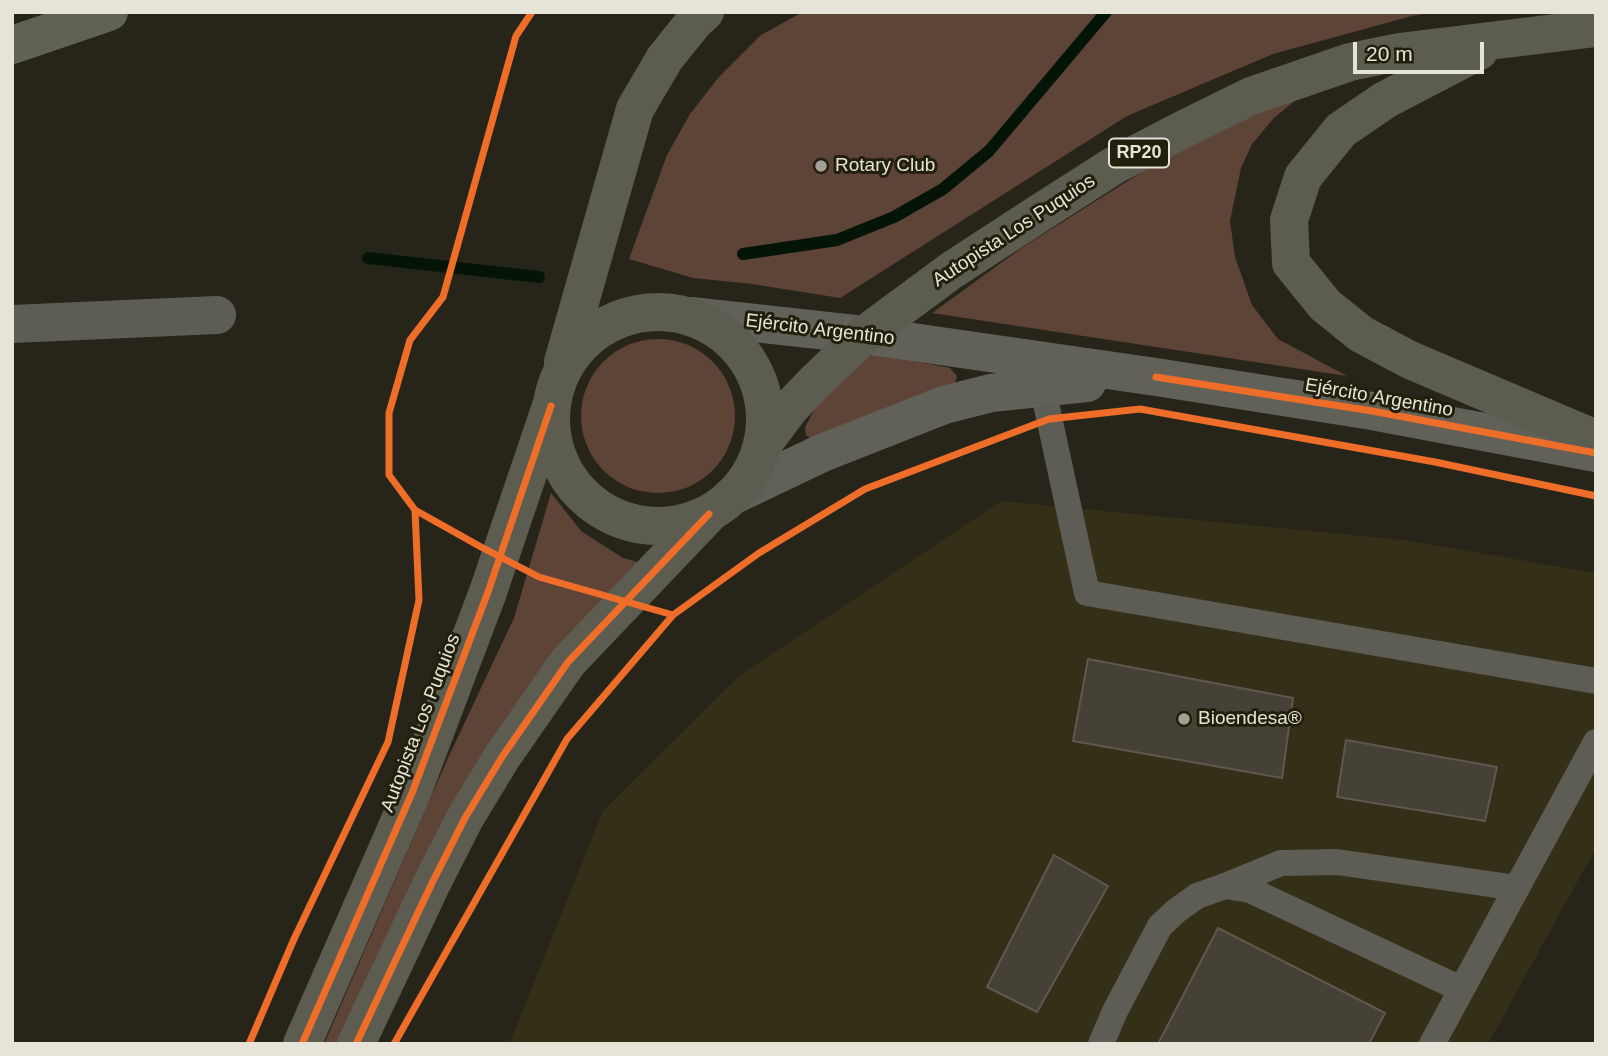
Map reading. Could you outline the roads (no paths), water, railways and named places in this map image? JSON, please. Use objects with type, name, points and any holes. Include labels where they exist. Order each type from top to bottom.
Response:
[{"type":"highway","points":[[12,45],[109,12]]},
{"type":"main road","name":"Autopista Los Puquios","points":[[302,1044],[412,793],[488,592],[553,396],[635,109],[665,58],[705,12]]},
{"type":"main road","name":"Autopista Los Puquios","points":[[763,444],[790,408],[864,335],[952,270],[1113,166],[1251,96],[1350,62],[1399,52],[1596,28]]},
{"type":"main road","points":[[1504,38],[1385,100],[1341,130],[1303,177],[1289,220],[1291,263],[1325,305],[1361,334],[1410,360],[1596,439]]},
{"type":"main road","name":"RP20","points":[[356,1044],[465,818],[502,757],[568,662],[752,472],[763,444],[766,412],[759,381],[744,352],[720,330],[691,316],[658,311],[625,317],[594,332],[571,356],[553,396],[551,435],[559,463],[575,488],[597,508],[623,521],[651,526],[681,524],[720,505]]},
{"type":"main road","name":"Ejército Argentino","points":[[691,316],[864,335],[1039,373],[1156,377],[1372,411],[1596,453]]},
{"type":"main road","name":"Ejército Argentino","points":[[720,505],[833,449],[944,405],[991,393],[1039,373]]},
{"type":"street","points":[[12,324],[217,315]]},
{"type":"lane","points":[[1039,373],[1087,593],[1596,681]]},
{"type":"lane","points":[[1432,1044],[1596,742]]},
{"type":"lane","points":[[1101,1044],[1115,1011],[1160,926],[1197,895],[1281,863],[1338,862],[1517,888]]},
{"type":"lane","points":[[1224,886],[1250,890],[1461,989]]},
{"type":"waterway","points":[[743,254],[837,240],[894,217],[943,189],[989,151],[1106,12]]},
{"type":"waterway","points":[[368,258],[539,277]]},
{"type":"place","name":"Rotary Club","points":[[821,166]]},
{"type":"place","name":"Bioendesa®","points":[[1184,719]]}]
